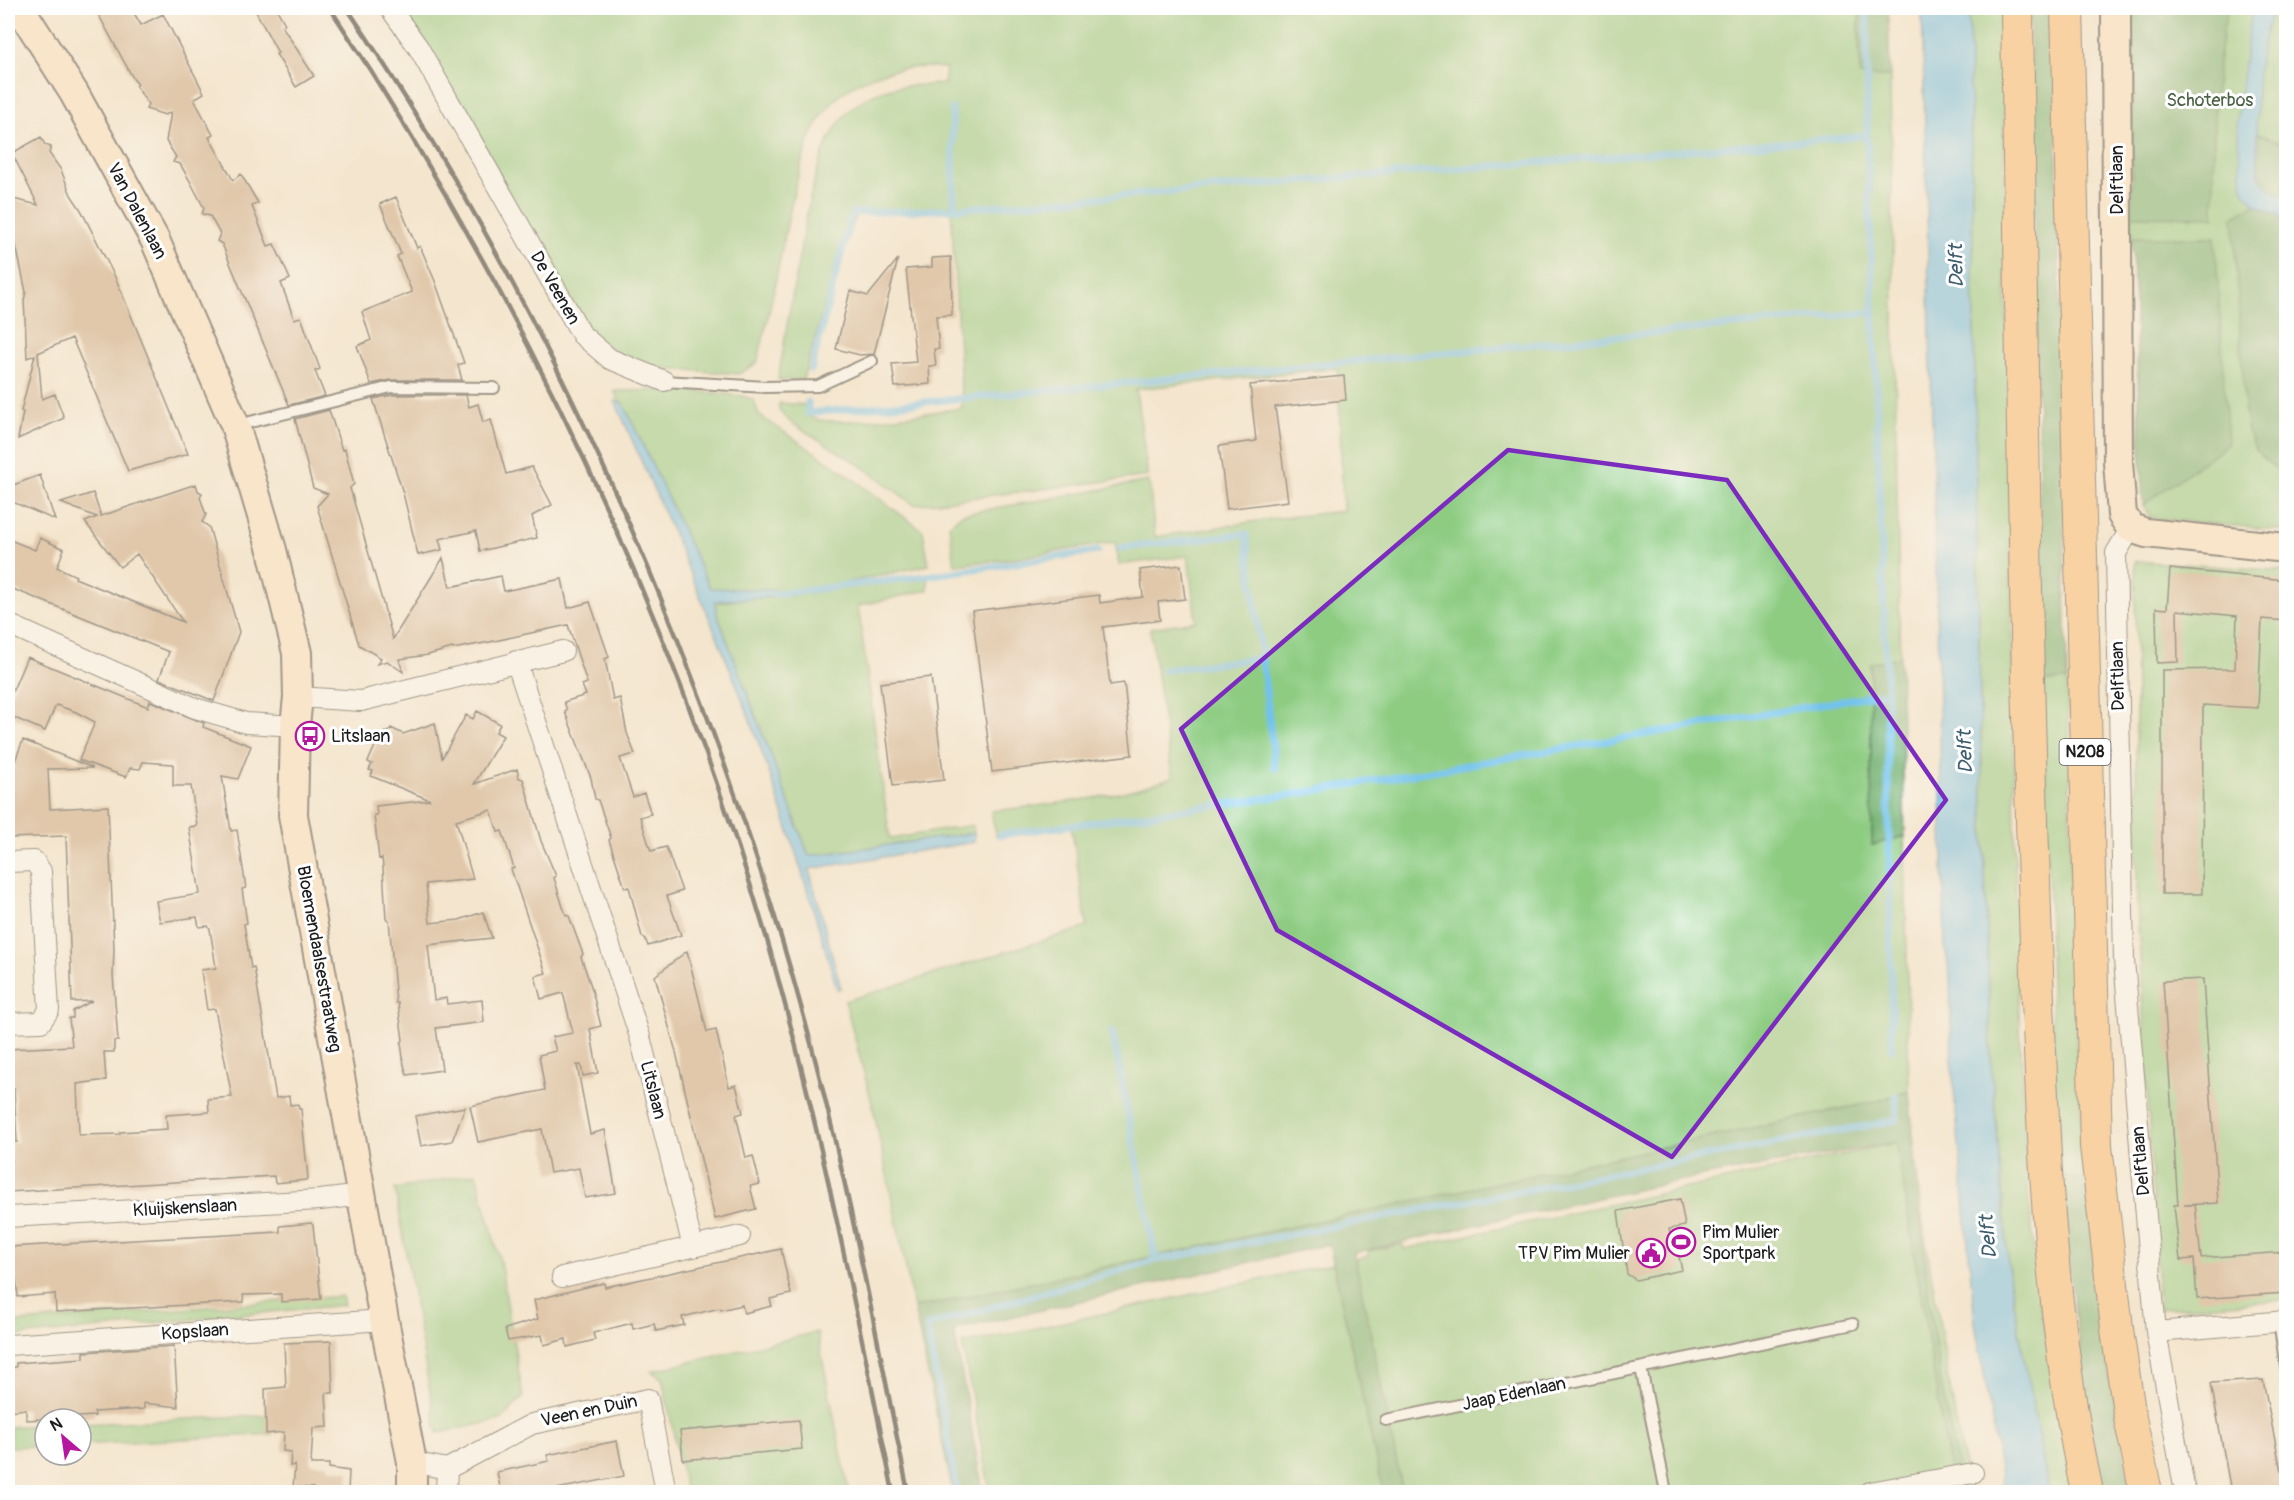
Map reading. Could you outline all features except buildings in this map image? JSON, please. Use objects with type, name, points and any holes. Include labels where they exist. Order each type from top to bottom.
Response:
[{"type":"main road","points":[[2017,8],[2029,749],[2043,1154],[2061,1344],[2073,1431],[2087,1492]]},
{"type":"main road","name":"Delftlaan","points":[[2067,8],[2096,1146],[2118,1337],[2130,1418],[2146,1492]]},
{"type":"street","name":"Van Dalenlaan","points":[[20,8],[74,93],[155,240],[235,425],[272,550],[297,653],[298,697],[295,726]]},
{"type":"street","name":"De Veenen","points":[[390,8],[418,47],[582,335],[610,359],[664,381]]},
{"type":"street","name":"Delftlaan","points":[[2116,8],[2118,462],[2122,515],[2131,528],[2116,553],[2124,960],[2156,1332],[2185,1492]]},
{"type":"street","points":[[2131,528],[2146,534],[2286,548]]},
{"type":"street","points":[[8,624],[195,708],[246,723],[295,726]]},
{"type":"street","points":[[298,697],[361,701],[563,651]]},
{"type":"street","name":"Litslaan","points":[[516,662],[640,1037],[693,1247]]},
{"type":"street","name":"Bloemendaalsestraatweg","points":[[295,726],[293,815],[384,1320],[412,1462],[412,1492]]},
{"type":"street","points":[[8,862],[34,861],[41,872],[49,1010],[41,1022],[8,1023]]},
{"type":"street","name":"Kluijskenslaan","points":[[8,1218],[309,1201],[362,1195]]},
{"type":"street","points":[[562,1277],[740,1236]]},
{"type":"street","name":"Kopslaan","points":[[8,1345],[384,1320]]},
{"type":"street","points":[[2156,1332],[2283,1321]]},
{"type":"street","name":"Veen en Duin","points":[[447,1469],[532,1424],[648,1399],[666,1492]]},
{"type":"street","points":[[412,1462],[447,1469],[446,1492]]},
{"type":"street","points":[[1870,1492],[1973,1473]]},
{"type":"lane","name":"De Veenen","points":[[664,381],[766,387],[818,386],[872,361]]},
{"type":"lane","points":[[235,425],[391,387],[494,388]]},
{"type":"lane","points":[[2283,1321],[2286,1367]]},
{"type":"lane","name":"Jaap Edenlaan","points":[[1386,1420],[1853,1324]]},
{"type":"lane","points":[[1641,1368],[1666,1492]]},
{"type":"highlighted area","points":[[1508,450],[1727,480],[1946,800],[1672,1157],[1277,930],[1181,729]]},
{"type":"green space","points":[[398,8],[1859,8],[1860,75],[1890,77],[1900,657],[1870,664],[1873,845],[1905,836],[1909,1091],[1878,1101],[914,1308],[873,1107],[845,1001],[1087,927],[1071,825],[996,836],[991,811],[1107,795],[1172,777],[1150,628],[1196,621],[1188,556],[1119,565],[1115,542],[1010,559],[955,565],[949,525],[962,514],[1149,481],[1155,537],[1270,519],[1343,511],[1338,368],[1136,389],[1148,476],[914,505],[863,467],[790,422],[779,410],[779,403],[808,405],[810,416],[820,420],[837,421],[962,408],[951,206],[856,215],[829,290],[803,380],[778,380],[810,200],[822,155],[831,135],[843,118],[867,97],[899,87],[944,84],[946,68],[917,67],[876,75],[851,87],[827,109],[808,143],[802,162],[757,363],[739,374],[633,366],[591,334]]},
{"type":"green space","points":[[1859,8],[1888,8],[1890,77],[1860,76]]},
{"type":"green space","points":[[1969,8],[2002,8],[2017,970],[2028,1191],[2041,1310],[2073,1492],[2049,1492],[2010,1283],[1991,1063],[1980,709]]},
{"type":"green space","points":[[2030,8],[2054,8],[2067,680],[2043,681]]},
{"type":"green space","name":"Schoterbos","points":[[2132,8],[2286,8],[2286,531],[2152,518],[2143,505],[2132,237]]},
{"type":"green space","points":[[2132,8],[2228,8],[2216,85],[2214,217],[2132,216]]},
{"type":"green space","points":[[2257,133],[2286,145],[2286,196],[2270,189],[2261,180],[2256,161]]},
{"type":"green space","points":[[2255,204],[2286,219],[2286,475],[2261,456],[2252,444],[2245,413],[2233,217]]},
{"type":"green space","points":[[2132,237],[2215,237],[2228,444],[2143,505]]},
{"type":"green space","points":[[681,390],[743,396],[754,400],[759,415],[837,467],[923,531],[929,565],[784,596],[928,578],[928,590],[858,606],[890,839],[972,825],[974,833],[809,856],[717,614],[715,603],[743,599],[710,589],[623,403],[614,391]]},
{"type":"green space","points":[[2135,561],[2286,571],[2286,1300],[2159,1309],[2137,903]]},
{"type":"green space","points":[[1900,657],[1905,836],[1872,845],[1870,663]]},
{"type":"green space","points":[[2067,680],[2073,978],[2087,1181],[2062,1176],[2053,1065],[2043,681]]},
{"type":"green space","points":[[1909,1091],[1929,1303],[1943,1394],[1963,1492],[1953,1492],[1896,1142],[1697,1177],[1354,1253],[1403,1492],[1383,1492],[1329,1244],[954,1330],[983,1492],[953,1492],[914,1308],[1878,1101]]},
{"type":"green space","name":"Pim Mulier Sportpark","points":[[1909,1140],[1956,1422],[1970,1492],[990,1492],[962,1344],[1369,1256],[1368,1251],[1403,1244],[1404,1249]]},
{"type":"green space","points":[[476,1173],[500,1261],[523,1397],[501,1420],[437,1433],[395,1189]]},
{"type":"green space","points":[[2062,1176],[2087,1181],[2096,1294],[2131,1492],[2102,1492],[2073,1296]]},
{"type":"green space","points":[[342,1296],[344,1305],[8,1337],[8,1323]]},
{"type":"green space","points":[[817,1332],[849,1492],[686,1492],[662,1378],[651,1371]]},
{"type":"green space","points":[[270,1415],[272,1434],[93,1444],[93,1423]]},
{"type":"green space","points":[[33,1426],[33,1446],[8,1447],[8,1427]]},
{"type":"water","name":"Delft","points":[[1922,8],[1969,8],[1980,709],[1991,1063],[2010,1283],[2049,1492],[2004,1492],[1975,1322],[1952,1068],[1950,977],[1945,946]]},
{"type":"water","points":[[2254,8],[2274,8],[2267,27],[2259,67],[2256,109],[2258,171],[2265,184],[2286,196],[2286,219],[2255,204],[2244,192],[2241,175],[2237,122],[2249,24]]},
{"type":"water","points":[[615,401],[623,403],[710,588],[775,590],[774,597],[715,601],[717,614],[809,856],[974,833],[974,842],[809,869],[841,988],[837,989],[788,828],[739,691]]},
{"type":"waterway","points":[[1867,8],[1867,136],[1887,693],[1892,1049]]},
{"type":"waterway","points":[[811,370],[852,213],[954,209],[952,109]]},
{"type":"waterway","points":[[954,209],[1867,136]]},
{"type":"waterway","points":[[808,402],[808,413],[1874,312]]},
{"type":"waterway","points":[[1120,548],[1246,534],[1262,658]]},
{"type":"waterway","points":[[774,594],[927,576],[1098,551]]},
{"type":"waterway","points":[[1164,670],[1262,658],[1275,768]]},
{"type":"waterway","points":[[1000,835],[1297,794],[1887,693]]},
{"type":"waterway","points":[[1112,1031],[1156,1260],[1897,1120],[1896,1097]]},
{"type":"waterway","points":[[957,1492],[927,1326],[1156,1260]]},
{"type":"railway","points":[[330,8],[399,116],[464,227],[525,340],[582,456],[635,573],[683,692],[727,813],[785,1005],[835,1213],[893,1492]]},
{"type":"railway","points":[[347,8],[422,125],[492,245],[557,369],[617,496],[672,625],[721,756],[766,888],[805,1021],[860,1256],[908,1492]]},
{"type":"place","name":"Litslaan","points":[[310,736]]},
{"type":"place","name":"Pim Mulier Sportpark","points":[[1681,1242]]},
{"type":"place","name":"TPV Pim Mulier","points":[[1651,1253]]}]
